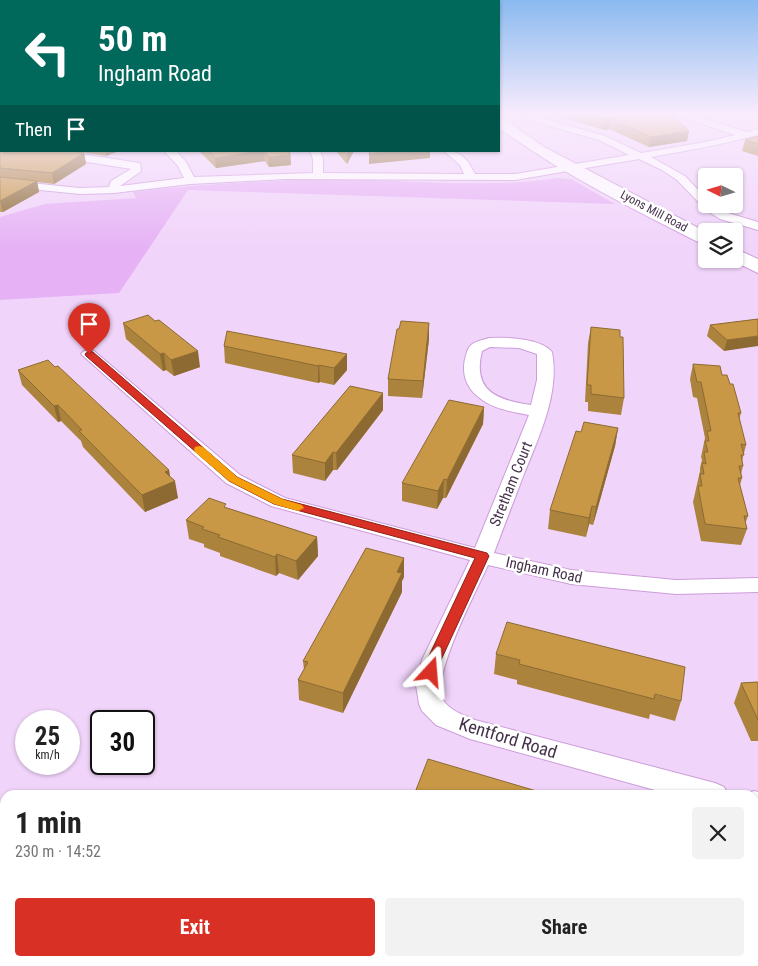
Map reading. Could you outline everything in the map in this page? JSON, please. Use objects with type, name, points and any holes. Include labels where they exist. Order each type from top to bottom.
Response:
[{"type":"main road","name":"Lyons Mill Road","points":[[555,158],[698,235]]},
{"type":"main road","points":[[743,259],[758,267]]},
{"type":"street","points":[[88,158],[136,165],[136,170],[115,182],[114,190]]},
{"type":"street","points":[[177,158],[183,163],[190,181]]},
{"type":"street","points":[[318,158],[318,175]]},
{"type":"street","points":[[458,158],[464,163],[472,178]]},
{"type":"street","points":[[0,183],[59,191],[114,190],[190,181],[318,175],[515,177],[629,158]]},
{"type":"street","points":[[645,158],[673,172],[710,208],[724,216],[758,226]]},
{"type":"street","name":"Stretham Court","points":[[482,556],[533,429],[538,411],[546,359],[544,352],[537,347],[518,343],[484,344],[475,349],[470,373],[476,387],[492,400],[538,411]]},
{"type":"street","name":"Ingham Road","points":[[89,354],[233,479],[278,502],[525,568],[571,577],[625,583],[693,587],[758,585]]},
{"type":"street","name":"Kentford Road","points":[[482,556],[434,660],[428,685],[431,704],[445,718],[470,729],[696,790]]},
{"type":"shaded area","points":[[558,178],[571,179],[615,204],[188,190],[119,293],[0,300],[0,217],[45,204],[136,198],[133,192],[247,182],[361,180],[509,183]]},
{"type":"building","points":[[0,158],[76,158],[52,173],[0,168]]},
{"type":"building","points":[[0,177],[37,181],[0,201]]},
{"type":"building","points":[[148,315],[155,321],[159,320],[198,351],[171,360],[164,353],[160,354],[123,323]]},
{"type":"building","points":[[758,319],[758,336],[727,340],[710,325]]},
{"type":"building","points":[[401,321],[429,323],[423,381],[388,379],[397,329],[399,329]]},
{"type":"building","points":[[591,327],[620,330],[620,337],[623,337],[624,398],[591,394],[591,385],[587,385]]},
{"type":"building","points":[[227,331],[347,354],[334,368],[318,366],[224,346]]},
{"type":"building","points":[[48,360],[55,367],[58,366],[169,470],[165,472],[175,481],[142,495],[79,431],[82,430],[58,405],[54,406],[18,370]]},
{"type":"building","points":[[693,364],[720,366],[722,375],[727,375],[730,384],[733,384],[741,413],[738,413],[746,445],[741,444],[744,455],[741,455],[743,466],[739,466],[742,478],[738,478],[748,516],[744,516],[747,529],[705,524],[698,486],[702,486],[700,474],[704,474],[702,463],[706,464],[704,452],[708,452],[705,441],[709,441],[707,431],[711,431],[701,382],[697,382]]},
{"type":"building","points":[[350,386],[383,393],[336,453],[333,452],[325,463],[292,455]]},
{"type":"building","points":[[449,400],[484,407],[447,480],[444,479],[438,491],[402,483]]},
{"type":"building","points":[[584,422],[618,428],[596,507],[592,506],[589,518],[550,510],[576,431],[581,432]]},
{"type":"building","points":[[209,498],[226,504],[224,507],[317,537],[296,561],[277,554],[275,557],[218,537],[220,535],[202,529],[204,527],[186,520]]},
{"type":"building","points":[[366,548],[404,558],[397,572],[402,573],[343,693],[298,680],[308,662],[303,661]]},
{"type":"building","points":[[507,622],[685,667],[681,701],[655,694],[654,699],[519,664],[520,660],[496,654]]},
{"type":"building","points":[[758,682],[758,720],[741,683]]},
{"type":"building","points":[[428,759],[533,790],[416,790]]},
{"type":"slow traffic","points":[[199,449],[233,479],[278,502],[298,508]]},
{"type":"route","points":[[89,354],[233,479],[252,490],[278,502],[311,512],[482,556],[434,660],[431,672]]}]
